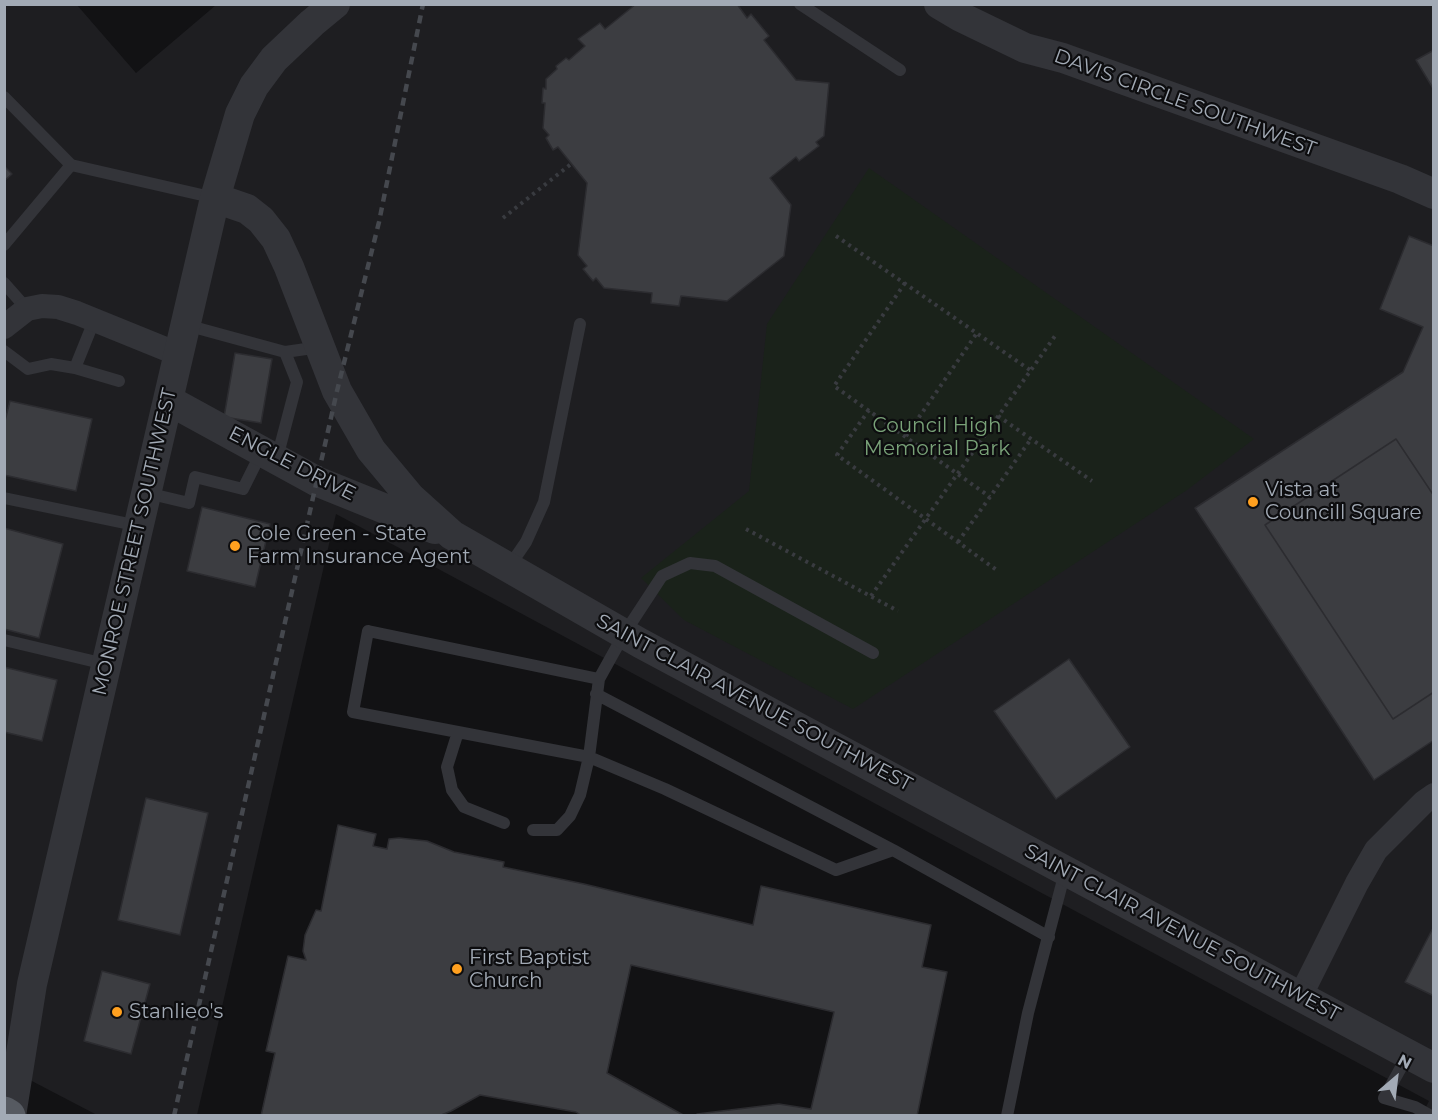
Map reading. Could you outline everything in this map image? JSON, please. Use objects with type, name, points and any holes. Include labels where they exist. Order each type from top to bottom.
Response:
[{"type":"highway","points":[[4,1113],[10,1116]]},
{"type":"street","name":"MONROE STREET SOUTHWEST","points":[[10,1116],[32,984],[214,198],[240,114],[254,86],[274,59],[335,4]]},
{"type":"street","name":"DAVIS CIRCLE SOUTHWEST","points":[[939,4],[1025,48],[1074,62],[1400,179],[1434,194]]},
{"type":"street","name":"SAINT CLAIR AVENUE SOUTHWEST","points":[[214,198],[247,209],[261,219],[276,239],[337,391],[370,450],[411,498],[452,535],[624,634],[1421,1061]]},
{"type":"street","points":[[4,327],[27,309],[42,306],[58,308],[178,354]]},
{"type":"street","name":"ENGLE DRIVE","points":[[168,400],[316,481],[452,535]]},
{"type":"street","points":[[1300,997],[1376,850],[1424,802],[1434,795]]},
{"type":"street","points":[[4,1000],[32,984]]},
{"type":"lane","points":[[800,4],[900,70]]},
{"type":"lane","points":[[4,97],[71,165],[214,198]]},
{"type":"lane","points":[[4,245],[71,165]]},
{"type":"lane","points":[[4,283],[27,309]]},
{"type":"lane","points":[[75,368],[94,321]]},
{"type":"lane","points":[[505,566],[515,558],[526,542],[544,502],[580,324]]},
{"type":"lane","points":[[185,325],[285,352],[320,347]]},
{"type":"lane","points":[[4,351],[28,369],[51,364],[75,368],[119,381]]},
{"type":"lane","points":[[146,493],[189,503],[195,477],[243,489],[269,455],[297,382],[285,352]]},
{"type":"lane","points":[[4,498],[139,526]]},
{"type":"lane","points":[[533,830],[557,830],[570,816],[580,795],[589,757],[598,679],[662,576],[690,563],[715,566],[873,652]]},
{"type":"lane","points":[[598,679],[368,631],[353,712],[589,757],[665,789],[836,870],[893,850]]},
{"type":"lane","points":[[4,640],[106,665]]},
{"type":"lane","points":[[596,694],[893,850],[1048,937]]},
{"type":"lane","points":[[458,732],[447,767],[452,790],[464,807],[504,823]]},
{"type":"lane","points":[[1007,1116],[1028,1012],[1065,870]]},
{"type":"lane","points":[[1421,1061],[1383,1098],[1415,1107],[1431,1116]]},
{"type":"path","points":[[503,218],[572,164]]},
{"type":"path","points":[[836,236],[1030,370]]},
{"type":"path","points":[[905,283],[834,386],[990,497]]},
{"type":"path","points":[[906,436],[976,333]]},
{"type":"path","points":[[871,596],[1055,336]]},
{"type":"path","points":[[869,410],[837,455],[998,571]]},
{"type":"path","points":[[998,416],[1092,481]]},
{"type":"path","points":[[958,542],[1031,439]]},
{"type":"path","points":[[746,529],[898,611]]},
{"type":"shaded area","points":[[4,5],[77,5],[136,73],[216,5],[1433,5],[1433,1115],[1422,1115],[1429,1101],[336,514],[197,1115],[97,1115],[5,1067]]},
{"type":"green space","name":"Council High Memorial Park","points":[[869,168],[1254,439],[1187,490],[853,709],[684,620],[641,578],[749,491],[767,324]]},
{"type":"building","points":[[636,4],[737,4],[747,18],[751,14],[769,36],[764,40],[796,80],[829,83],[824,136],[816,142],[819,146],[799,161],[796,157],[770,178],[791,205],[784,256],[727,301],[681,296],[679,306],[651,303],[652,293],[604,288],[596,278],[593,281],[583,269],[587,266],[578,255],[587,183],[558,147],[553,150],[546,138],[549,135],[543,128],[545,103],[542,103],[543,88],[546,89],[546,79],[557,69],[556,66],[566,58],[569,60],[585,46],[578,39],[600,23],[605,29]]},
{"type":"building","points":[[1434,50],[1434,90],[1416,60]]},
{"type":"building","points":[[4,166],[12,174],[4,181]]},
{"type":"building","name":"Vista at Councill Square","points":[[1409,236],[1434,246],[1434,496],[1396,439],[1265,525],[1393,719],[1434,692],[1434,740],[1374,780],[1195,508],[1403,372],[1423,327],[1380,309]]},
{"type":"building","points":[[235,353],[272,359],[261,423],[224,417]]},
{"type":"building","points":[[10,401],[92,419],[76,491],[4,475],[4,425]]},
{"type":"building","points":[[1396,439],[1434,496],[1434,692],[1393,719],[1265,525]]},
{"type":"building","points":[[202,507],[270,524],[255,587],[187,571]]},
{"type":"building","points":[[4,528],[63,544],[39,638],[4,629]]},
{"type":"building","points":[[1069,659],[1130,747],[1056,799],[994,711]]},
{"type":"building","points":[[4,667],[57,680],[42,741],[4,732]]},
{"type":"building","points":[[146,798],[208,813],[180,935],[118,920]]},
{"type":"building","name":"First Baptist Church","points":[[338,825],[376,834],[373,846],[387,849],[389,839],[399,838],[427,841],[454,852],[504,862],[503,867],[753,925],[761,886],[931,925],[922,967],[947,972],[917,1116],[697,1116],[697,1114],[779,1104],[811,1109],[834,1012],[631,965],[607,1073],[685,1116],[582,1116],[576,1112],[480,1095],[439,1116],[261,1116],[275,1053],[266,1051],[288,956],[306,960],[303,951],[305,935],[316,910],[321,911]]},
{"type":"building","points":[[1434,926],[1434,996],[1405,982]]},
{"type":"building","name":"Stanlieo's","points":[[102,971],[150,984],[131,1054],[84,1041]]},
{"type":"railway","points":[[174,1116],[337,391],[379,222],[423,4]]},
{"type":"place","name":"Vista at Councill Square","points":[[1253,502]]},
{"type":"place","name":"Cole Green - State Farm Insurance Agent","points":[[235,546]]},
{"type":"place","name":"First Baptist Church","points":[[457,969]]},
{"type":"place","name":"Stanlieo's","points":[[117,1012]]}]
